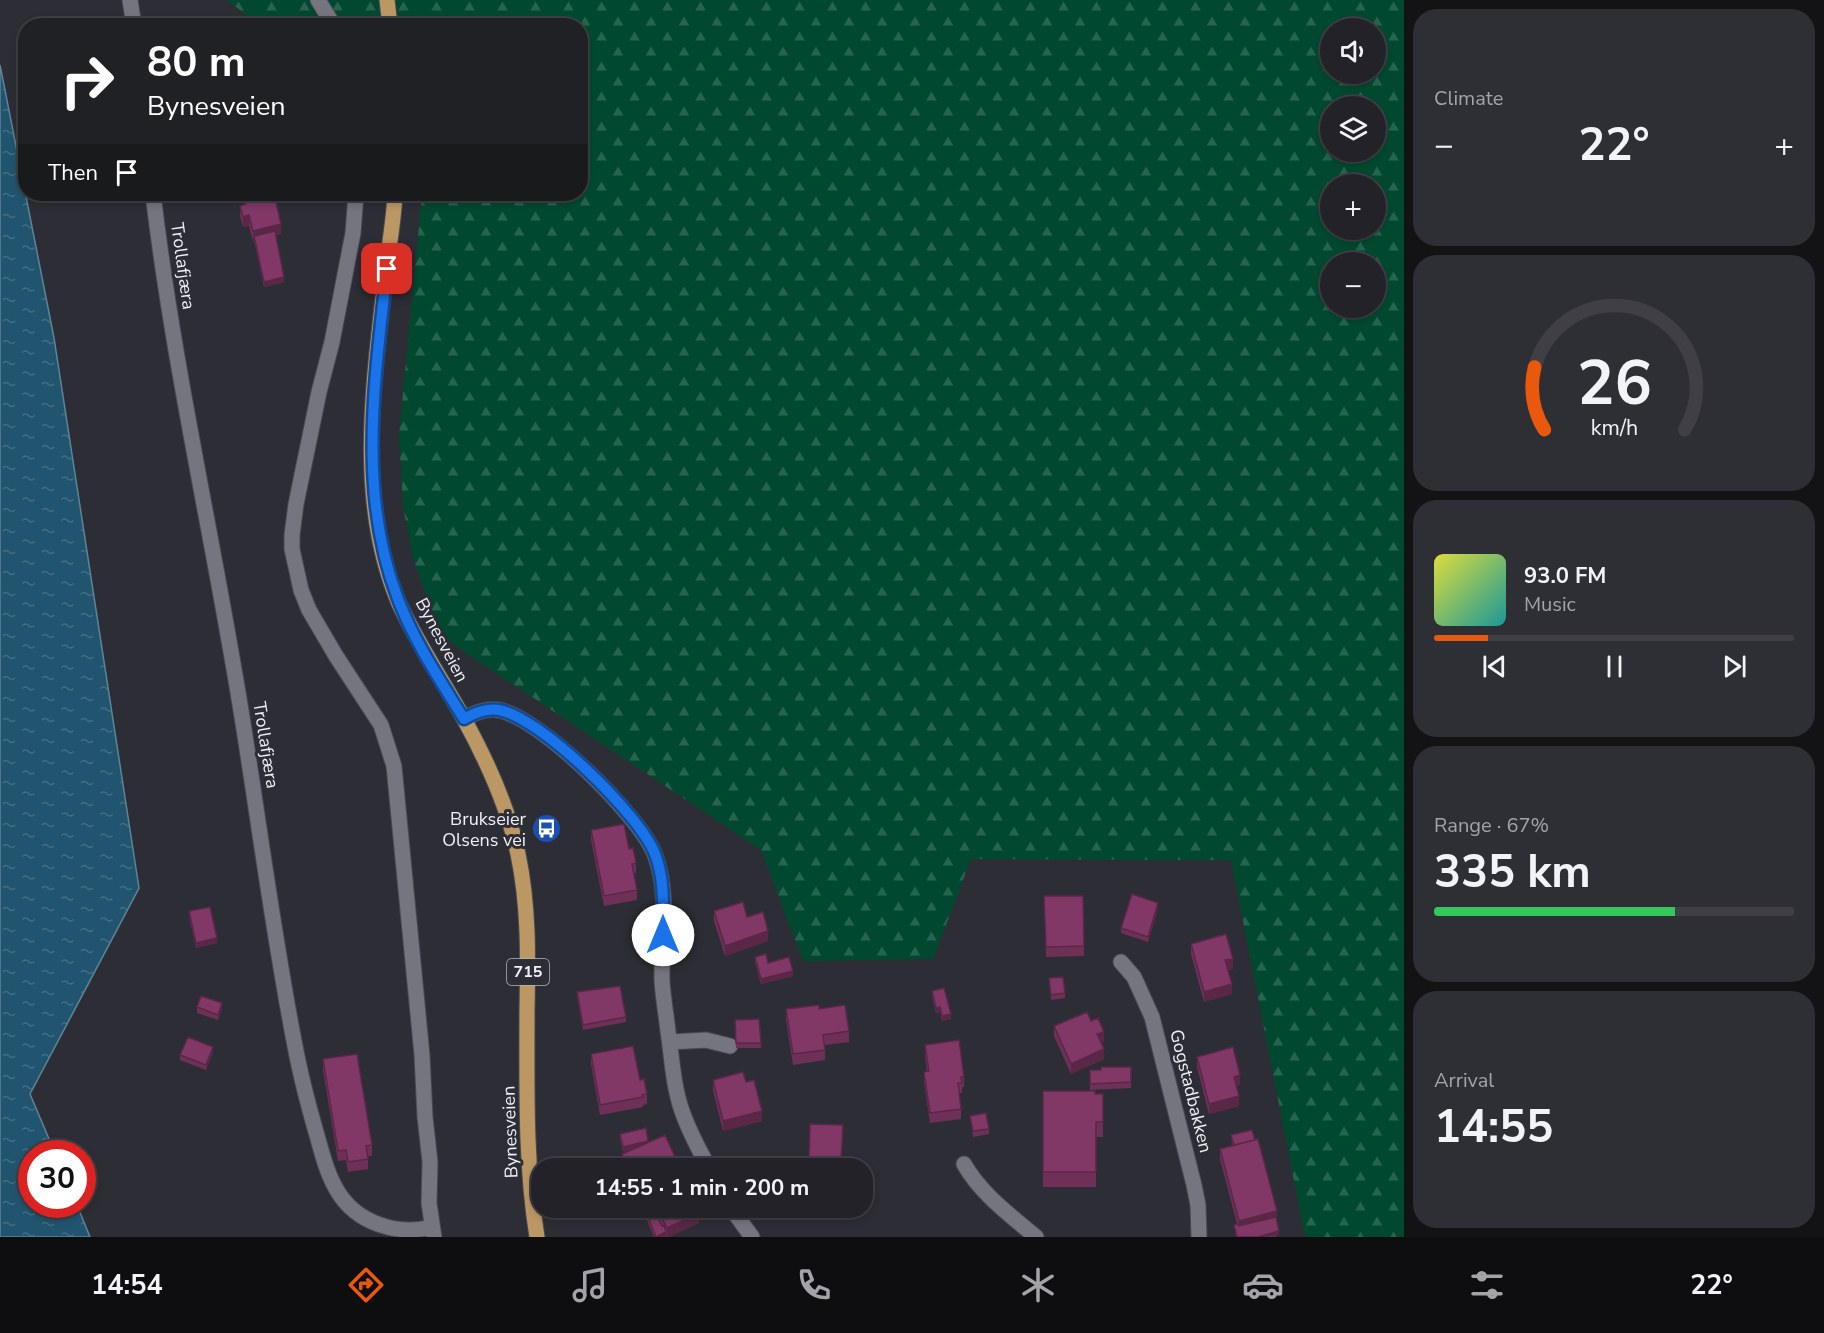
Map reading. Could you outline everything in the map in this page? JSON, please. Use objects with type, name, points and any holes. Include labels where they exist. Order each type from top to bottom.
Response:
[{"type":"main road","points":[[387,0],[389,18]]},
{"type":"main road","name":"Bynesveien","points":[[394,201],[372,426],[376,518],[398,599],[422,649],[464,719],[489,768],[518,852],[528,928],[527,1060],[532,1202],[537,1237]]},
{"type":"street","points":[[130,0],[133,18]]},
{"type":"street","points":[[318,0],[329,18]]},
{"type":"street","name":"Trollafjæra","points":[[154,201],[178,367],[241,710],[288,1007],[304,1093],[326,1167],[345,1202],[355,1212],[375,1224],[403,1230],[433,1232],[422,1055],[394,766],[381,725],[309,610],[301,590],[292,549],[296,504],[319,392],[332,342],[351,244],[355,201]]},
{"type":"street","points":[[464,719],[474,713],[500,710],[546,735],[599,782],[640,828],[648,841],[655,854],[662,878],[662,982],[676,1089],[682,1112],[704,1158]]},
{"type":"street","name":"Gogstadbakken","points":[[1121,962],[1134,977],[1144,997],[1160,1042],[1198,1205],[1199,1237]]},
{"type":"street","points":[[670,1042],[706,1040],[730,1046]]},
{"type":"street","points":[[964,1164],[970,1176],[985,1192],[1036,1237]]},
{"type":"street","points":[[738,1218],[752,1237]]},
{"type":"green space","points":[[227,0],[1404,0],[1404,1237],[1305,1237],[1231,860],[971,859],[933,959],[803,961],[761,850],[451,643],[434,616],[414,562],[403,507],[399,435],[421,201],[588,201],[588,18],[250,18]]},
{"type":"water","points":[[0,65],[18,156],[18,201],[27,201],[54,338],[139,888],[30,1094],[49,1140],[18,1140],[18,1218],[82,1218],[90,1237],[0,1237]]},
{"type":"building","points":[[245,201],[276,201],[281,224],[253,231],[249,215],[243,217],[240,206],[246,204]]},
{"type":"building","points":[[275,231],[284,277],[264,282],[254,236]]},
{"type":"building","points":[[624,824],[629,849],[633,848],[636,863],[632,864],[637,890],[604,896],[591,830]]},
{"type":"building","points":[[1132,894],[1158,903],[1148,937],[1121,928]]},
{"type":"building","points":[[1044,896],[1083,896],[1084,946],[1046,947]]},
{"type":"building","points":[[743,902],[747,917],[763,912],[768,931],[725,946],[714,911]]},
{"type":"building","points":[[210,907],[217,938],[196,943],[189,911]]},
{"type":"building","points":[[1226,934],[1233,959],[1225,960],[1232,984],[1204,992],[1191,944]]},
{"type":"building","points":[[766,954],[768,963],[789,957],[793,971],[761,979],[755,957]]},
{"type":"building","points":[[1063,977],[1065,993],[1051,995],[1049,978]]},
{"type":"building","points":[[620,986],[626,1017],[583,1025],[577,992]]},
{"type":"building","points":[[944,988],[951,1014],[942,1016],[940,1007],[936,1008],[932,991]]},
{"type":"building","points":[[201,996],[222,1003],[218,1015],[197,1007]]},
{"type":"building","points":[[819,1005],[819,1009],[845,1005],[849,1031],[823,1035],[825,1050],[793,1054],[786,1009]]},
{"type":"building","points":[[1087,1012],[1091,1021],[1098,1018],[1104,1032],[1097,1034],[1104,1049],[1071,1064],[1054,1026]]},
{"type":"building","points":[[759,1019],[761,1043],[736,1043],[735,1020]]},
{"type":"building","points":[[188,1037],[213,1047],[206,1065],[180,1055]]},
{"type":"building","points":[[959,1040],[964,1077],[961,1077],[962,1083],[958,1083],[961,1109],[930,1113],[924,1072],[929,1071],[925,1045]]},
{"type":"building","points":[[633,1046],[640,1080],[644,1079],[647,1094],[642,1095],[643,1097],[600,1105],[591,1054]]},
{"type":"building","points":[[1233,1047],[1240,1075],[1234,1077],[1239,1096],[1209,1104],[1197,1057]]},
{"type":"building","points":[[357,1054],[372,1145],[366,1146],[368,1159],[348,1162],[346,1150],[338,1151],[323,1059]]},
{"type":"building","points":[[1101,1067],[1131,1067],[1131,1082],[1090,1084],[1090,1070],[1101,1070]]},
{"type":"building","points":[[743,1072],[746,1082],[754,1080],[762,1111],[723,1121],[713,1080]]},
{"type":"building","points":[[1043,1091],[1095,1091],[1095,1094],[1103,1094],[1103,1122],[1096,1122],[1096,1172],[1043,1172]]},
{"type":"building","points":[[986,1113],[989,1129],[973,1131],[970,1116]]},
{"type":"building","points":[[810,1124],[843,1125],[841,1158],[809,1158]]},
{"type":"building","points":[[646,1128],[648,1141],[623,1147],[620,1134]]},
{"type":"building","points":[[1252,1130],[1255,1140],[1234,1145],[1231,1135]]},
{"type":"building","points":[[665,1135],[675,1158],[624,1158],[622,1154]]},
{"type":"building","points":[[1258,1139],[1277,1211],[1239,1221],[1220,1149]]},
{"type":"building","points":[[1276,1217],[1279,1231],[1258,1237],[1237,1237],[1234,1225],[1239,1226]]},
{"type":"building","points":[[648,1218],[658,1218],[662,1226],[664,1225],[666,1232],[656,1237]]},
{"type":"building","points":[[662,1218],[688,1218],[667,1228]]},
{"type":"place","name":"Brukseier Olsens vei","points":[[547,829]]},
{"type":"route","points":[[387,269],[372,426],[373,488],[376,518],[398,599],[422,649],[464,719],[486,710],[500,710],[546,735],[599,782],[640,828],[655,854],[662,878],[663,935]]}]
